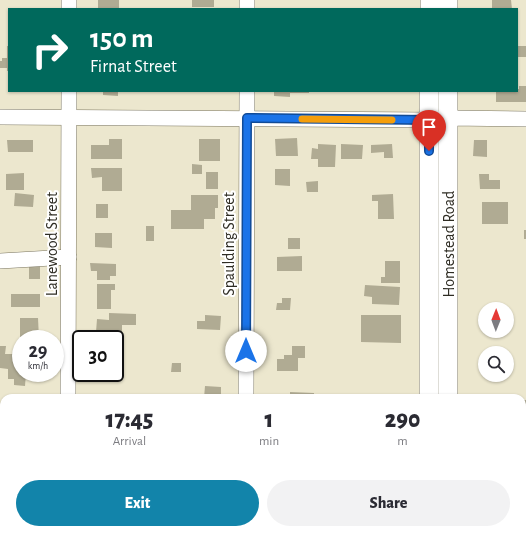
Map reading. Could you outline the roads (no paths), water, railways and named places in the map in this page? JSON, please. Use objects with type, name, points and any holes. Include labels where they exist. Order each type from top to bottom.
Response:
[{"type":"main road","name":"Homestead Road","points":[[429,92],[438,119],[448,290],[448,394]]},
{"type":"main road","name":"Homestead Road","points":[[429,394],[429,291],[438,119],[448,92]]},
{"type":"main road","points":[[429,291],[448,290]]},
{"type":"street","name":"Lanewood Street","points":[[68,394],[69,92]]},
{"type":"street","name":"Spaulding Street","points":[[246,394],[247,92]]},
{"type":"street","points":[[0,117],[526,119]]},
{"type":"street","points":[[0,261],[69,257]]}]
